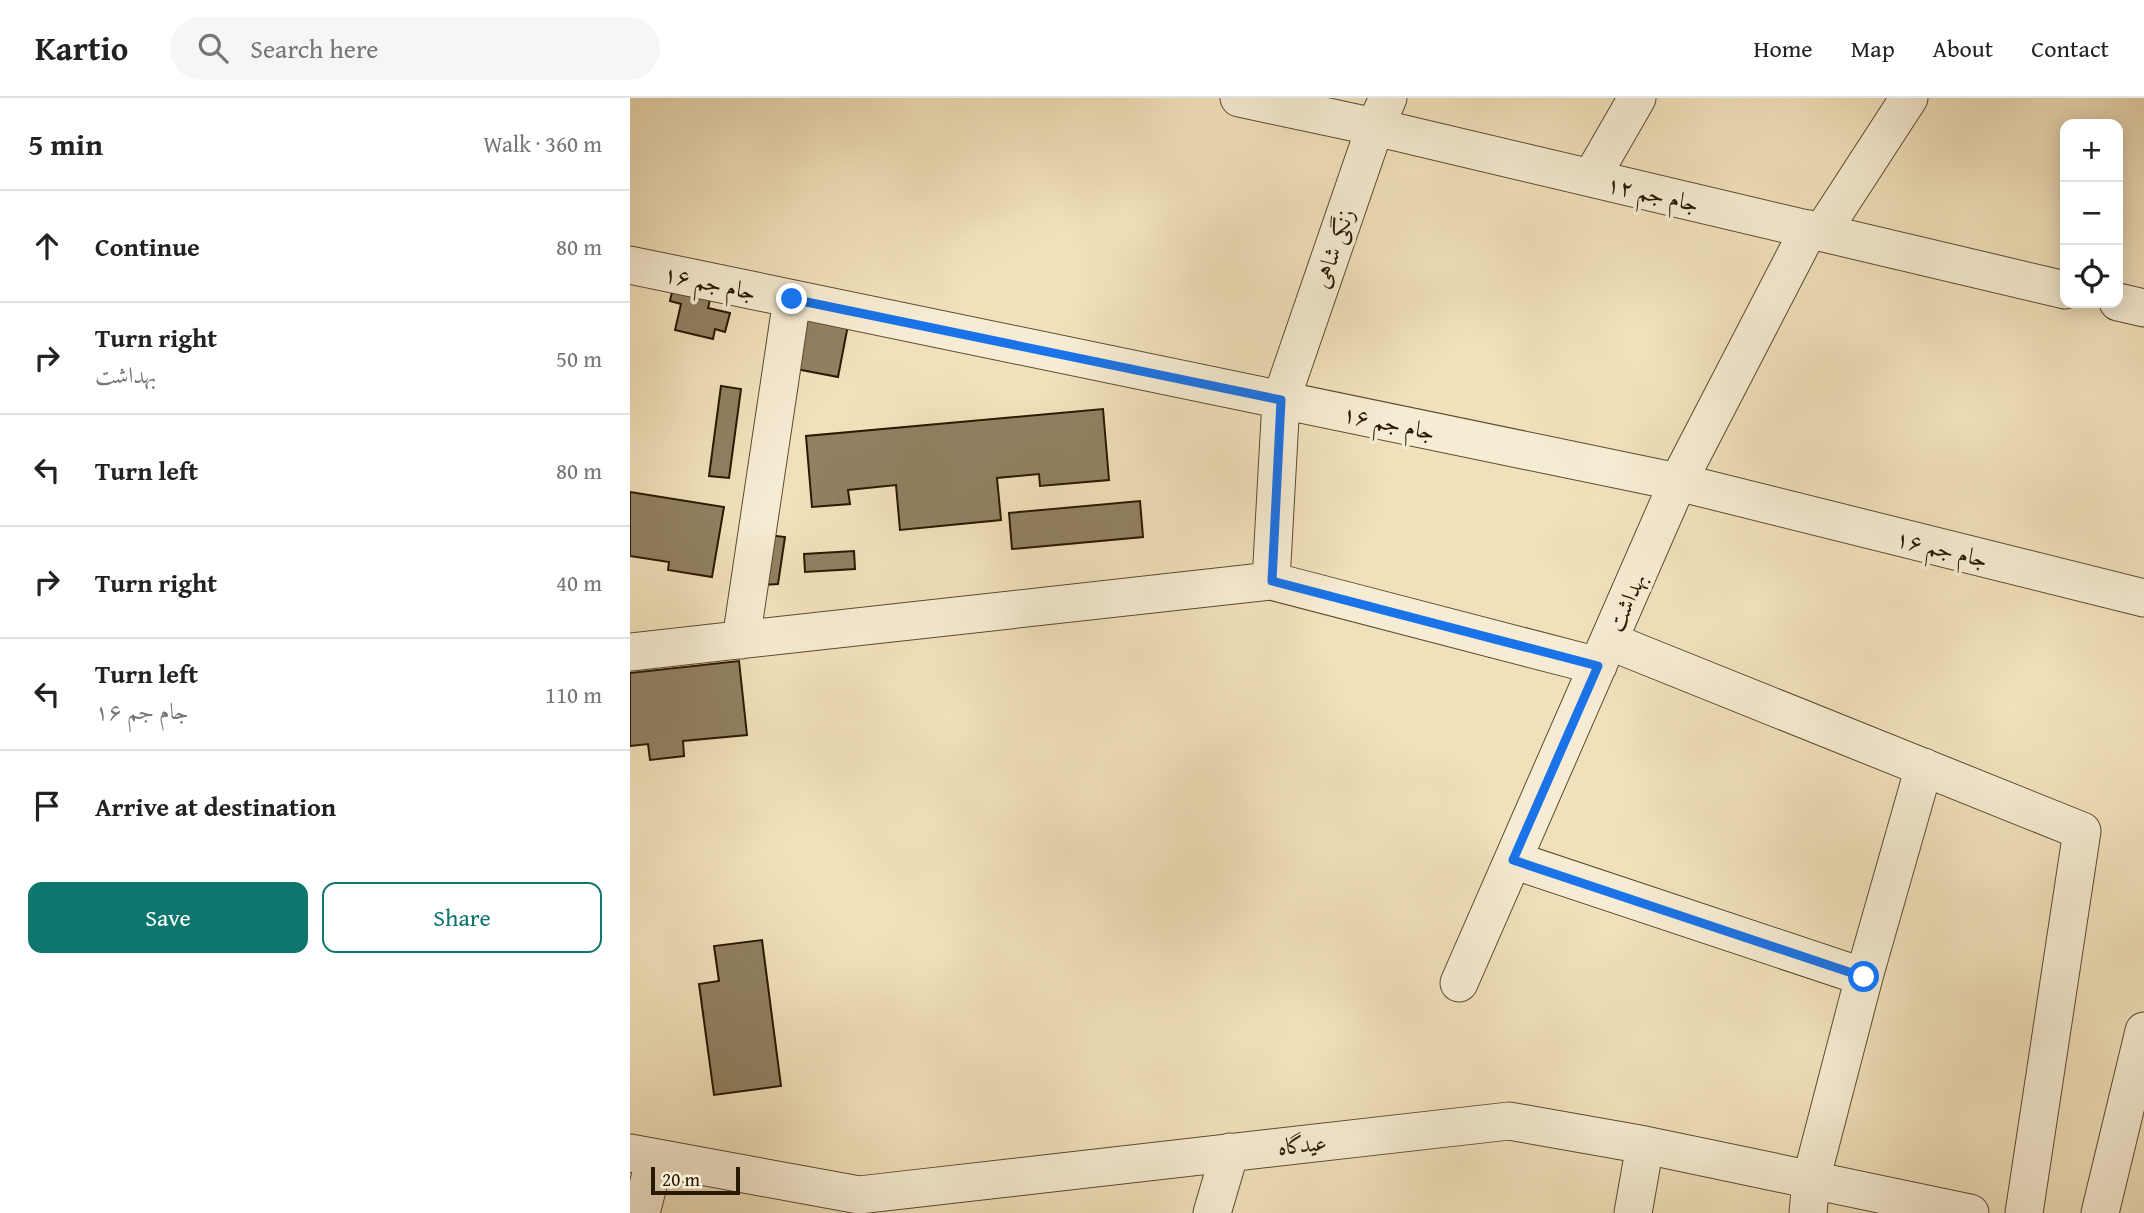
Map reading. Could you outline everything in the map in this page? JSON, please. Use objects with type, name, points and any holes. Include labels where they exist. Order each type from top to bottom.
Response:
[{"type":"street","name":"جام جم ۱۲","points":[[1240,98],[1381,113],[1591,178],[2060,289]]},
{"type":"street","points":[[1591,178],[1637,98]]},
{"type":"street","points":[[1815,231],[1909,98]]},
{"type":"street","name":"زنگی شاهی","points":[[1272,581],[1281,400],[1381,113]]},
{"type":"street","name":"بهداشت","points":[[1459,984],[1678,482],[1815,231]]},
{"type":"street","name":"جام جم ۱۶","points":[[630,265],[1678,482],[2144,598]]},
{"type":"street","points":[[741,639],[792,299]]},
{"type":"street","points":[[2123,303],[2144,308]]},
{"type":"street","points":[[630,652],[1272,581],[1603,654],[1924,768],[2082,831],[2024,1213]]},
{"type":"street","points":[[1810,1196],[1864,977],[1924,768]]},
{"type":"street","points":[[1513,860],[1864,977]]},
{"type":"street","points":[[2100,1213],[2144,1031]]},
{"type":"street","name":"عیدگاه","points":[[642,1155],[859,1195],[952,1198],[1230,1153],[1509,1121],[1645,1144],[1810,1196],[1970,1213]]},
{"type":"street","points":[[1633,1213],[1645,1144]]},
{"type":"street","points":[[1212,1213],[1230,1153]]},
{"type":"street","points":[[640,1213],[642,1155]]},
{"type":"building","points":[[673,287],[711,296],[708,308],[730,313],[725,332],[715,329],[713,339],[675,330],[681,304],[670,301]]},
{"type":"building","points":[[806,317],[848,325],[838,377],[796,369]]},
{"type":"building","points":[[721,386],[741,389],[729,478],[709,476]]},
{"type":"building","points":[[1103,409],[1109,480],[1040,486],[1039,474],[997,478],[1001,520],[900,530],[896,485],[848,490],[850,504],[812,507],[806,436]]},
{"type":"building","points":[[630,492],[724,507],[712,577],[668,570],[669,562],[630,556]]},
{"type":"building","points":[[1140,501],[1143,537],[1012,549],[1009,513]]},
{"type":"building","points":[[769,535],[785,537],[778,584],[760,585]]},
{"type":"building","points":[[854,551],[855,569],[805,572],[804,554]]},
{"type":"building","points":[[739,661],[747,735],[683,741],[684,756],[650,760],[648,744],[630,746],[630,673]]},
{"type":"building","points":[[762,940],[781,1086],[714,1095],[699,984],[719,981],[714,946]]},
{"type":"route","points":[[792,299],[1281,400],[1272,581],[1598,666],[1513,860],[1864,977]]}]
